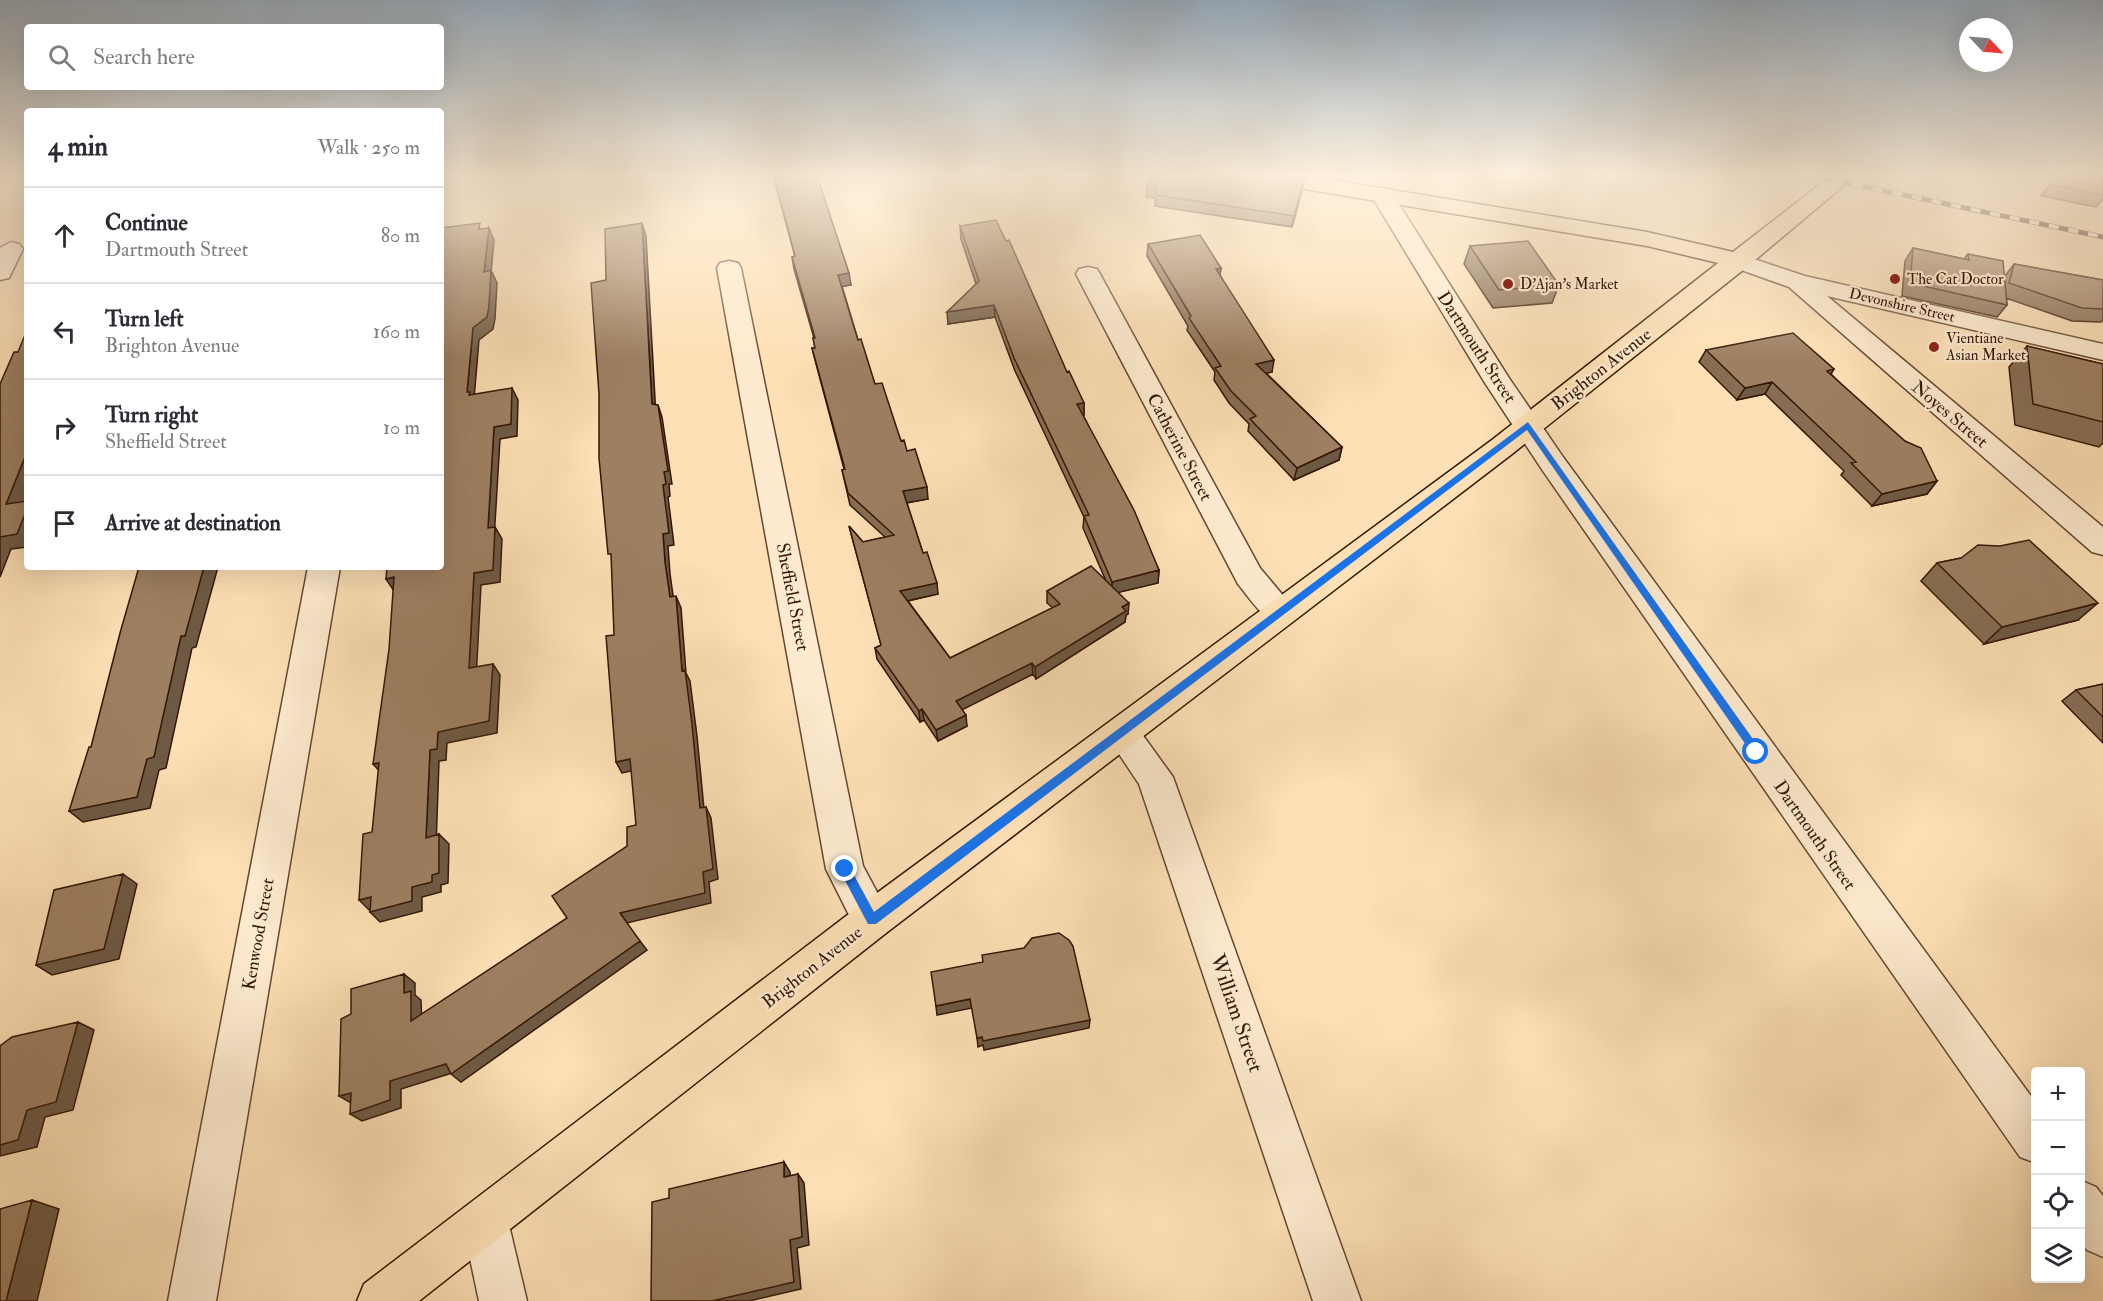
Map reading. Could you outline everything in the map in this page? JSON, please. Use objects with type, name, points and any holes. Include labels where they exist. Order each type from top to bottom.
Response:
[{"type":"main road","points":[[1633,237],[1739,261]]},
{"type":"main road","name":"Brighton Avenue","points":[[381,1301],[872,920],[1122,734],[1528,425],[1769,237]]},
{"type":"street","name":"Dartmouth Street","points":[[1408,237],[1498,383],[1553,464],[1749,742],[2031,1134]]},
{"type":"street","points":[[0,273],[12,249]]},
{"type":"street","name":"Devonshire Street","points":[[1739,261],[1798,282],[2103,352]]},
{"type":"street","name":"Sheffield Street","points":[[729,268],[845,869],[872,920]]},
{"type":"street","name":"Catherine Street","points":[[1088,274],[1249,576],[1281,612]]},
{"type":"street","name":"Noyes Street","points":[[1798,282],[1823,306],[2103,544]]},
{"type":"street","name":"Kenwood Street","points":[[192,1301],[323,570]]},
{"type":"street","name":"William Street","points":[[1122,734],[1155,777],[1337,1301]]},
{"type":"street","points":[[2085,1210],[2103,1234]]},
{"type":"street","points":[[485,1221],[503,1301]]},
{"type":"building","points":[[444,237],[488,237],[484,272],[491,270],[489,306],[487,317],[473,328],[467,392],[470,392],[469,395],[512,388],[511,424],[494,427],[488,528],[495,527],[493,570],[474,573],[469,668],[493,664],[489,721],[438,732],[437,749],[430,750],[426,838],[439,834],[439,873],[432,875],[432,882],[412,887],[412,901],[370,912],[371,897],[359,900],[363,834],[372,832],[379,763],[373,764],[389,649],[394,577],[386,579],[387,570],[444,570]]},
{"type":"building","points":[[605,237],[643,237],[652,404],[658,405],[668,471],[664,472],[666,484],[663,485],[669,533],[663,534],[665,562],[670,597],[676,596],[682,671],[685,670],[700,808],[706,807],[713,869],[703,872],[705,893],[620,913],[640,941],[451,1074],[446,1064],[390,1081],[390,1100],[350,1114],[351,1093],[339,1096],[341,1019],[351,1014],[351,989],[404,974],[404,993],[411,991],[411,1021],[567,918],[552,896],[627,846],[627,827],[636,825],[630,759],[616,762],[606,636],[614,635],[611,554],[608,554],[599,458],[599,394],[591,283],[606,280]]},
{"type":"building","points":[[790,237],[837,237],[849,273],[838,275],[858,340],[861,339],[875,384],[882,383],[901,441],[904,440],[907,451],[915,449],[927,487],[903,491],[923,553],[927,552],[937,583],[900,591],[950,658],[1060,604],[1047,591],[1091,566],[1129,603],[1122,607],[1126,611],[1035,667],[1032,663],[956,701],[966,715],[936,730],[922,709],[919,711],[875,648],[881,645],[849,526],[863,542],[894,535],[848,493],[842,470],[845,469],[812,348],[815,348],[813,338],[815,338],[792,257],[795,256]]},
{"type":"building","points":[[964,237],[1004,237],[1006,241],[1009,240],[1067,372],[1069,371],[1084,403],[1077,404],[1134,510],[1159,570],[1112,582],[1084,516],[1089,515],[1014,358],[994,305],[947,312],[979,281]]},
{"type":"building","points":[[1201,237],[1221,268],[1216,269],[1274,360],[1256,364],[1342,447],[1297,468],[1250,419],[1256,416],[1231,391],[1215,368],[1221,366],[1189,318],[1191,316],[1148,244]]},
{"type":"building","points":[[1528,241],[1559,285],[1499,290],[1470,246]]},
{"type":"building","points":[[1913,248],[1969,260],[1968,254],[2003,261],[2007,305],[1910,283]]},
{"type":"building","points":[[2014,264],[2103,280],[2103,309],[2082,308],[2009,283]]},
{"type":"building","points":[[1793,333],[1834,369],[1827,371],[1905,441],[1921,448],[1937,481],[1882,494],[1851,463],[1856,462],[1772,382],[1745,388],[1706,350]]},
{"type":"building","points":[[24,337],[24,459],[6,504],[24,501],[24,516],[17,534],[0,537],[0,384],[14,352],[18,352]]},
{"type":"building","points":[[2027,346],[2103,364],[2103,422],[2033,404]]},
{"type":"building","points":[[2029,540],[2098,603],[2002,627],[1937,563],[1961,558],[1978,545],[2000,546]]},
{"type":"building","points":[[138,570],[203,570],[185,636],[181,636],[154,757],[147,759],[137,797],[69,811],[89,747],[91,747]]},
{"type":"building","points":[[2103,684],[2103,717],[2076,690]]},
{"type":"building","points":[[123,874],[104,949],[36,965],[54,890]]},
{"type":"building","points":[[1059,933],[1073,946],[1090,1020],[983,1041],[982,1037],[977,1038],[970,999],[936,1006],[931,972],[983,962],[982,955],[1024,948],[1032,938]]},
{"type":"building","points":[[78,1022],[56,1102],[27,1110],[18,1140],[0,1145],[0,1046],[12,1037]]},
{"type":"building","points":[[784,1162],[784,1177],[798,1174],[802,1237],[790,1240],[794,1282],[712,1301],[651,1301],[652,1202],[669,1198],[669,1189]]},
{"type":"building","points":[[32,1200],[6,1301],[0,1301],[0,1209]]},
{"type":"place","name":"The Cat Doctor","points":[[1895,279]]},
{"type":"place","name":"D’Ajan’s Market","points":[[1508,284]]},
{"type":"place","name":"Vientiane Asian Market","points":[[1934,347]]},
{"type":"route","points":[[845,869],[872,920],[1362,553],[1528,425],[1756,752]]}]
